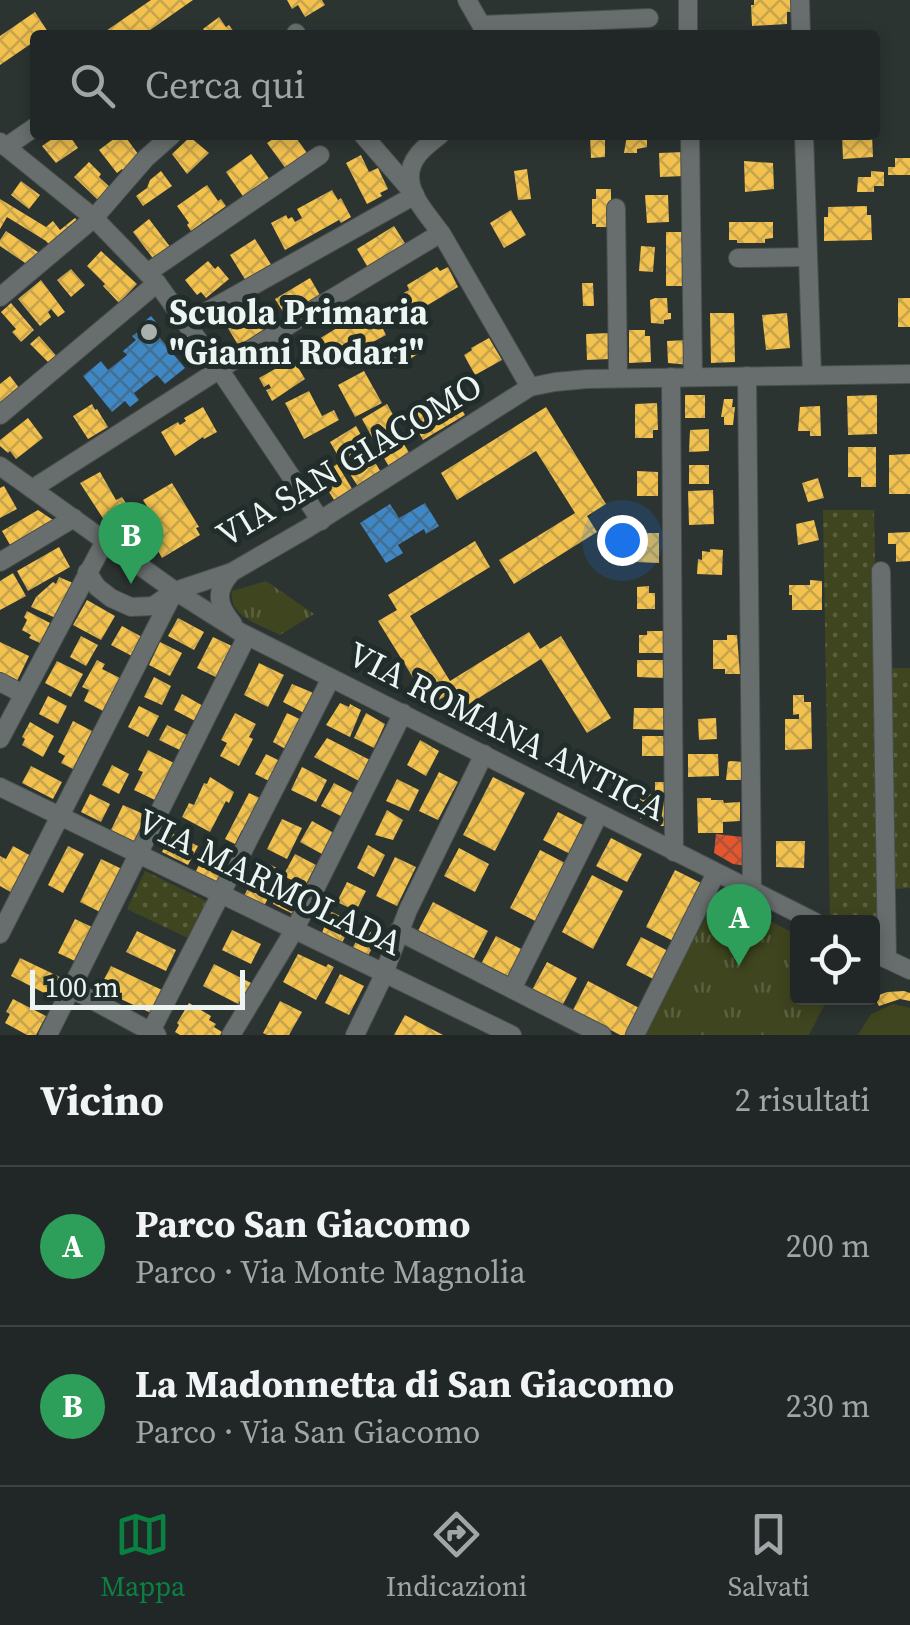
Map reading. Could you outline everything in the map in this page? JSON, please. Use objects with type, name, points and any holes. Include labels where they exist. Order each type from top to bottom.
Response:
[{"type":"street","points":[[466,0],[485,30],[649,18]]},
{"type":"street","points":[[688,0],[688,30]]},
{"type":"street","points":[[800,0],[801,30]]},
{"type":"street","points":[[30,130],[3,144],[94,218],[152,278],[321,520]]},
{"type":"street","points":[[1,295],[94,218],[166,140]]},
{"type":"street","points":[[367,140],[441,233],[530,387],[618,378],[910,374]]},
{"type":"street","points":[[414,195],[410,176],[413,162],[434,140]]},
{"type":"street","points":[[690,140],[693,376]]},
{"type":"street","points":[[804,140],[812,375]]},
{"type":"street","points":[[0,415],[152,278],[320,155]]},
{"type":"street","points":[[186,323],[414,195]]},
{"type":"street","points":[[616,208],[618,378]]},
{"type":"street","points":[[32,489],[441,233]]},
{"type":"street","points":[[738,258],[808,257]]},
{"type":"street","points":[[748,376],[752,891]]},
{"type":"street","points":[[671,377],[674,852]]},
{"type":"street","name":"VIA SAN GIACOMO","points":[[87,572],[102,592],[131,607],[152,606],[174,591],[232,572],[530,387]]},
{"type":"street","points":[[0,467],[174,591],[60,815],[6,908],[0,934]]},
{"type":"street","points":[[290,538],[299,514],[300,490]]},
{"type":"street","points":[[0,562],[74,518]]},
{"type":"street","points":[[0,739],[105,540]]},
{"type":"street","points":[[881,571],[880,955],[910,970]]},
{"type":"street","points":[[48,1035],[244,634],[226,616],[219,598],[222,584],[232,572]]},
{"type":"street","name":"VIA ROMANA ANTICA","points":[[174,591],[244,634],[801,915]]},
{"type":"street","points":[[72,989],[154,1033],[331,678]]},
{"type":"street","points":[[0,682],[23,694]]},
{"type":"street","points":[[231,1035],[295,930],[403,713]]},
{"type":"street","points":[[355,1035],[384,974],[398,931],[484,754]]},
{"type":"street","name":"VIA MARMOLADA","points":[[0,788],[512,1035]]},
{"type":"street","points":[[512,989],[599,814]]},
{"type":"street","points":[[635,1035],[716,873]]},
{"type":"street","points":[[398,931],[602,1035]]},
{"type":"green space","points":[[823,510],[874,510],[877,668],[910,668],[910,888],[880,890],[882,946],[880,915],[830,915]]},
{"type":"green space","points":[[266,581],[314,614],[280,635],[247,619],[235,607],[232,591]]},
{"type":"green space","points":[[145,871],[212,904],[194,941],[127,909]]},
{"type":"green space","points":[[718,894],[790,931],[790,1005],[824,1005],[809,1035],[644,1035]]},
{"type":"green space","points":[[893,1004],[910,1008],[910,1035],[858,1035],[871,1014]]},
{"type":"building: Abitazioni","points":[[151,0],[193,0],[150,30],[107,30]]},
{"type":"building: Abitazioni","points":[[287,0],[322,0],[325,5],[305,17],[298,5],[292,9]]},
{"type":"building: Abitazioni","points":[[754,0],[792,0],[793,12],[787,12],[787,24],[752,26]]},
{"type":"building: Abitazioni","points":[[35,12],[47,30],[30,30],[30,44],[0,65],[0,36]]},
{"type":"building: Abitazioni","points":[[219,17],[233,30],[204,30]]},
{"type":"building: Abitazioni","points":[[51,140],[72,140],[78,148],[56,163],[42,146]]},
{"type":"building: Abitazioni","points":[[112,140],[128,140],[141,158],[117,173],[99,150]]},
{"type":"building: Abitazioni","points":[[187,140],[194,140],[209,153],[187,174],[172,154]]},
{"type":"building: Abitazioni","points":[[298,140],[307,153],[286,169],[267,143]]},
{"type":"building: Abitazioni","points":[[590,140],[605,140],[605,157],[591,158]]},
{"type":"building: Abitazioni","points":[[626,140],[647,140],[647,147],[637,149],[637,153],[624,153]]},
{"type":"building: Abitazioni","points":[[842,140],[872,140],[873,157],[843,159]]},
{"type":"building: Abitazioni","points":[[684,152],[685,176],[660,177],[659,153]]},
{"type":"building: Abitazioni","points":[[251,154],[273,184],[247,202],[226,172]]},
{"type":"building: Abitazioni","points":[[361,155],[369,172],[378,168],[388,189],[367,204],[346,163]]},
{"type":"building: Abitazioni","points":[[895,158],[910,158],[910,175],[888,175],[888,167],[895,167]]},
{"type":"building: Abitazioni","points":[[744,161],[773,163],[774,189],[745,192]]},
{"type":"building: Abitazioni","points":[[89,162],[111,188],[99,201],[74,177]]},
{"type":"building: Abitazioni","points":[[527,169],[531,199],[518,200],[514,171]]},
{"type":"building: Abitazioni","points":[[161,171],[172,186],[143,206],[136,196]]},
{"type":"building: Abitazioni","points":[[871,171],[884,172],[884,186],[874,186],[874,192],[857,192],[858,177],[871,177]]},
{"type":"building: Abitazioni","points":[[21,181],[40,195],[29,209],[11,195]]},
{"type":"building: Abitazioni","points":[[207,185],[226,206],[191,231],[177,206]]},
{"type":"building: Abitazioni","points":[[596,189],[611,189],[611,227],[592,224]]},
{"type":"building: Abitazioni","points":[[332,190],[351,217],[285,250],[271,223],[286,215],[295,222],[302,218],[297,209]]},
{"type":"building: Abitazioni","points":[[645,195],[668,195],[669,222],[647,223]]},
{"type":"building: Abitazioni","points":[[0,199],[46,227],[53,221],[60,230],[75,218],[81,225],[52,248],[7,217],[0,229]]},
{"type":"building: Abitazioni","points":[[867,206],[872,240],[824,241],[828,207]]},
{"type":"building: Abitazioni","points":[[511,210],[526,235],[504,248],[490,223]]},
{"type":"building: Abitazioni","points":[[149,219],[171,248],[155,261],[133,232]]},
{"type":"building: Abitazioni","points":[[729,222],[773,222],[773,238],[765,239],[765,243],[737,243],[729,240]]},
{"type":"building: Abitazioni","points":[[394,226],[408,248],[370,271],[357,249]]},
{"type":"building: Abitazioni","points":[[6,231],[44,256],[31,267],[0,246]]},
{"type":"building: Abitazioni","points":[[666,232],[686,232],[686,286],[666,286]]},
{"type":"building: Abitazioni","points":[[255,239],[272,266],[246,281],[230,255]]},
{"type":"building: Abitazioni","points":[[641,246],[655,247],[653,272],[639,271]]},
{"type":"building: Abitazioni","points":[[101,251],[137,284],[119,303],[87,266]]},
{"type":"building: Abitazioni","points":[[208,261],[229,279],[206,298],[201,292],[197,295],[185,280]]},
{"type":"building: Abitazioni","points":[[437,267],[440,271],[448,267],[458,287],[416,312],[402,294],[409,290],[407,285]]},
{"type":"building: Abitazioni","points":[[71,269],[85,285],[71,297],[57,280]]},
{"type":"building: Abitazioni","points":[[310,278],[321,297],[287,318],[275,299]]},
{"type":"building: Abitazioni","points":[[41,280],[65,312],[58,317],[51,309],[51,317],[40,326],[18,299]]},
{"type":"building: Abitazioni","points":[[582,283],[593,283],[594,306],[583,306]]},
{"type":"building: Abitazioni","points":[[667,298],[671,319],[664,320],[664,324],[651,323],[650,300]]},
{"type":"building: Abitazioni","points":[[898,298],[910,298],[910,327],[898,327]]},
{"type":"building: Abitazioni","points":[[11,303],[34,330],[21,342],[12,332],[16,329],[1,312]]},
{"type":"building: Abitazioni","points":[[372,307],[386,335],[336,366],[317,340]]},
{"type":"building: Abitazioni","points":[[254,308],[268,330],[240,348],[226,325]]},
{"type":"building: Abitazioni","points":[[710,313],[734,313],[735,362],[711,363]]},
{"type":"building: Abitazioni","points":[[787,313],[790,348],[766,350],[762,315]]},
{"type":"building: Abitazioni","points":[[629,330],[645,330],[645,336],[650,336],[651,362],[629,363]]},
{"type":"building: Abitazioni","points":[[609,333],[610,359],[587,360],[586,334]]},
{"type":"building: Abitazioni","points":[[39,336],[60,360],[53,367],[30,344]]},
{"type":"building: Abitazioni","points":[[489,338],[502,360],[475,375],[464,355]]},
{"type":"building: Abitazioni","points":[[409,339],[418,354],[393,369],[384,354]]},
{"type":"building: Abitazioni","points":[[688,340],[690,365],[668,363],[667,341]]},
{"type":"building: Abitazioni","points":[[290,354],[305,379],[272,401],[266,390],[271,388],[269,384],[264,387],[259,378],[275,369],[272,364]]},
{"type":"building: Abitazioni","points":[[364,371],[382,403],[355,417],[338,385]]},
{"type":"building: Abitazioni","points":[[10,376],[23,393],[0,411],[0,384]]},
{"type":"building: Abitazioni","points":[[309,391],[322,416],[334,410],[339,420],[304,439],[285,403]]},
{"type":"building: Abitazioni","points":[[452,393],[465,415],[423,440],[410,417]]},
{"type":"building: Abitazioni","points":[[685,395],[705,395],[705,418],[685,418]]},
{"type":"building: Abitazioni","points":[[877,395],[877,434],[848,435],[847,396]]},
{"type":"building: Abitazioni","points":[[724,399],[733,399],[733,425],[724,425],[721,417]]},
{"type":"building: Abitazioni","points":[[657,403],[658,430],[653,430],[653,438],[635,438],[635,404]]},
{"type":"building: Abitazioni","points":[[92,404],[108,427],[88,439],[73,416]]},
{"type":"building: Abitazioni","points":[[387,404],[399,425],[373,439],[362,419]]},
{"type":"building: Abitazioni","points":[[820,406],[821,436],[798,431],[800,407]]},
{"type":"building: Abitazioni","points":[[203,407],[217,432],[175,456],[161,432],[178,422],[180,425],[186,421],[184,418]]},
{"type":"building: Abitazioni","points":[[546,407],[606,504],[587,516],[597,532],[514,584],[499,560],[575,513],[536,451],[457,500],[441,473]]},
{"type":"building: Abitazioni","points":[[28,418],[43,438],[16,459],[0,446],[0,440]]},
{"type":"building: Abitazioni","points":[[356,426],[370,451],[344,466],[330,442]]},
{"type":"building: Abitazioni","points":[[709,429],[709,451],[689,452],[690,430]]},
{"type":"building: Abitazioni","points":[[398,434],[411,456],[391,470],[377,446]]},
{"type":"building: Abitazioni","points":[[848,447],[876,447],[876,487],[861,487],[861,477],[848,477]]},
{"type":"building: Abitazioni","points":[[370,454],[382,474],[359,488],[346,468]]},
{"type":"building: Abitazioni","points":[[910,454],[910,494],[889,494],[889,455]]},
{"type":"building: Abitazioni","points":[[337,464],[354,492],[336,503],[319,476]]},
{"type":"building: Abitazioni","points":[[689,465],[709,465],[709,484],[689,484]]},
{"type":"building: Abitazioni","points":[[637,471],[658,472],[658,496],[637,496]]},
{"type":"building: Abitazioni","points":[[100,472],[116,500],[122,497],[137,521],[118,532],[111,520],[106,523],[80,483]]},
{"type":"building: Abitazioni","points":[[818,478],[824,498],[808,502],[802,483]]},
{"type":"building: Abitazioni","points":[[172,483],[200,535],[162,558],[144,535],[159,526],[143,500]]},
{"type":"building: Abitazioni","points":[[4,486],[17,509],[0,518],[0,488]]},
{"type":"building: Abitazioni","points":[[713,490],[714,524],[689,525],[688,491]]},
{"type":"building: Abitazioni","points":[[38,510],[53,520],[54,526],[13,550],[2,531]]},
{"type":"building: Abitazioni","points":[[814,520],[819,540],[798,545],[796,524]]},
{"type":"building: Abitazioni","points":[[910,532],[910,561],[896,562],[896,544],[888,544],[888,533]]},
{"type":"building: Abitazioni","points":[[637,533],[659,533],[659,563],[637,562]]},
{"type":"building: Abitazioni","points":[[475,541],[490,567],[410,616],[450,681],[529,632],[540,649],[561,636],[611,718],[587,733],[541,659],[461,709],[451,693],[430,705],[378,621],[397,610],[388,595]]},
{"type":"building: Abitazioni","points":[[59,547],[70,567],[28,591],[17,571]]},
{"type":"building: Abitazioni","points":[[723,550],[722,575],[697,574],[702,551]]},
{"type":"building: Abitazioni","points":[[13,573],[26,596],[0,610],[0,581]]},
{"type":"building: Abitazioni","points":[[59,577],[73,583],[58,619],[31,607],[36,597],[53,582],[56,584]]},
{"type":"building: Abitazioni","points":[[810,580],[822,581],[822,610],[792,610],[789,585],[810,585]]},
{"type":"building: Abitazioni","points":[[649,586],[649,593],[655,593],[655,609],[637,609],[637,587]]},
{"type":"building: Abitazioni","points":[[87,600],[115,616],[101,640],[73,625]]},
{"type":"building: Abitazioni","points":[[27,611],[50,623],[40,643],[22,630]]},
{"type":"building: Abitazioni","points":[[178,618],[204,632],[194,650],[168,636]]},
{"type":"building: Abitazioni","points":[[122,626],[142,637],[132,656],[111,645]]},
{"type":"building: Abitazioni","points":[[647,631],[664,631],[664,653],[639,653],[639,635],[647,635]]},
{"type":"building: Abitazioni","points":[[727,635],[737,635],[740,674],[713,669],[713,640],[727,640]]},
{"type":"building: Abitazioni","points":[[81,636],[98,645],[86,666],[70,657]]},
{"type":"building: Abitazioni","points":[[213,637],[236,648],[220,679],[197,668]]},
{"type":"building: Abitazioni","points":[[0,642],[29,656],[17,681],[0,672]]},
{"type":"building: Abitazioni","points":[[160,642],[182,653],[170,676],[149,665]]},
{"type":"building: Abitazioni","points":[[97,660],[105,664],[102,669],[122,679],[105,712],[84,701],[89,690],[82,687]]},
{"type":"building: Abitazioni","points":[[637,660],[664,660],[663,678],[637,677]]},
{"type":"building: Abitazioni","points":[[57,661],[83,674],[71,697],[45,683]]},
{"type":"building: Abitazioni","points":[[259,663],[284,675],[268,707],[244,695]]},
{"type":"building: Abitazioni","points":[[154,677],[171,686],[162,705],[144,697]]},
{"type":"building: Abitazioni","points":[[292,684],[316,694],[304,713],[283,702]]},
{"type":"building: Abitazioni","points":[[182,694],[205,707],[197,722],[174,710]]},
{"type":"building: Abitazioni","points":[[793,695],[804,695],[804,702],[811,702],[812,749],[785,750],[785,719],[799,719],[799,714],[793,715]]},
{"type":"building: Abitazioni","points":[[48,696],[67,706],[58,724],[39,714]]},
{"type":"building: Abitazioni","points":[[340,703],[361,710],[350,737],[326,725]]},
{"type":"building: Abitazioni","points":[[139,706],[159,716],[148,737],[128,727]]},
{"type":"building: Abitazioni","points":[[634,708],[667,708],[670,730],[633,729]]},
{"type":"building: Abitazioni","points":[[235,713],[256,724],[239,766],[220,756],[227,743],[221,740]]},
{"type":"building: Abitazioni","points":[[287,713],[304,721],[289,751],[273,742]]},
{"type":"building: Abitazioni","points":[[366,713],[385,724],[374,748],[354,738]]},
{"type":"building: Abitazioni","points":[[716,718],[717,739],[699,740],[698,719]]},
{"type":"building: Abitazioni","points":[[73,721],[92,731],[73,769],[61,763],[65,756],[58,752]]},
{"type":"building: Abitazioni","points":[[30,722],[54,736],[43,757],[22,745]]},
{"type":"building: Abitazioni","points":[[167,725],[191,737],[184,752],[159,740]]},
{"type":"building: Abitazioni","points":[[642,736],[665,736],[665,756],[642,756]]},
{"type":"building: Abitazioni","points":[[327,738],[370,760],[359,781],[314,757]]},
{"type":"building: Abitazioni","points":[[420,740],[439,751],[426,776],[407,765]]},
{"type":"building: Abitazioni","points":[[148,750],[178,765],[159,802],[134,790]]},
{"type":"building: Abitazioni","points":[[266,754],[284,763],[273,783],[255,774]]},
{"type":"building: Abitazioni","points":[[688,754],[718,754],[719,776],[688,777]]},
{"type":"building: Abitazioni","points":[[730,761],[745,762],[743,780],[726,780]]},
{"type":"building: Abitazioni","points":[[112,765],[129,774],[119,794],[102,785]]},
{"type":"building: Abitazioni","points":[[31,766],[62,782],[53,799],[22,783]]},
{"type":"building: Abitazioni","points":[[302,767],[327,780],[316,802],[291,790]]},
{"type":"building: Abitazioni","points":[[439,772],[458,782],[438,820],[419,811]]},
{"type":"building: Abitazioni","points":[[210,777],[234,792],[210,832],[182,817]]},
{"type":"building: Abitazioni","points":[[493,777],[525,793],[495,851],[463,835]]},
{"type":"building: Abitazioni","points":[[397,779],[419,790],[409,811],[386,801]]},
{"type":"building: Abitazioni","points":[[655,782],[672,782],[672,826],[657,826],[657,818],[640,819],[640,795],[655,794]]},
{"type":"building: Abitazioni","points":[[334,783],[353,793],[341,816],[321,806]]},
{"type":"building: Abitazioni","points":[[249,793],[260,798],[245,832],[242,830],[235,844],[225,839]]},
{"type":"building: Abitazioni","points":[[90,794],[110,804],[101,822],[81,812]]},
{"type":"building: Abitazioni","points":[[697,798],[740,802],[740,821],[723,822],[723,833],[698,833]]},
{"type":"building: Abitazioni","points":[[123,805],[148,816],[135,842],[111,830]]},
{"type":"building: Abitazioni","points":[[387,810],[403,820],[393,840],[375,835]]},
{"type":"building: Abitazioni","points":[[558,812],[589,828],[574,856],[543,840]]},
{"type":"building: Abitazioni","points":[[282,819],[302,828],[287,859],[267,849]]},
{"type":"building: Abitazioni","points":[[312,821],[334,833],[322,854],[300,842]]},
{"type":"building: Abitazioni","points":[[172,833],[198,846],[188,865],[162,852]]},
{"type":"building: Abitazioni","points":[[611,838],[642,854],[627,882],[596,866]]},
{"type":"building: Abitazioni","points":[[776,841],[805,841],[804,868],[776,867]]},
{"type":"building: Abitazioni","points":[[368,845],[385,855],[374,877],[357,868]]},
{"type":"building: Abitazioni","points":[[13,846],[33,857],[14,894],[0,886],[0,856],[6,859]]},
{"type":"building: Abitazioni","points":[[68,846],[84,854],[63,893],[48,885]]},
{"type":"building: Abitazioni","points":[[459,848],[489,864],[475,892],[444,876]]},
{"type":"building: Abitazioni","points":[[540,850],[571,866],[541,924],[510,908]]},
{"type":"building: Abitazioni","points":[[205,853],[228,865],[217,885],[195,873]]},
{"type":"building: Abitazioni","points":[[295,854],[316,865],[305,886],[283,876]]},
{"type":"building: Abitazioni","points":[[395,857],[416,867],[397,906],[376,896]]},
{"type":"building: Abitazioni","points":[[101,859],[124,870],[104,914],[80,902]]},
{"type":"building: Abitazioni","points":[[262,860],[282,871],[264,906],[244,896]]},
{"type":"building: Abitazioni","points":[[675,870],[707,886],[677,943],[646,927]]},
{"type":"building: Abitazioni","points":[[592,875],[623,891],[593,949],[562,932]]},
{"type":"building: Abitazioni","points":[[347,882],[366,891],[356,911],[337,902]]},
{"type":"building: Abitazioni","points":[[281,888],[301,898],[293,914],[273,904]]},
{"type":"building: Abitazioni","points":[[433,902],[488,931],[473,960],[418,931]]},
{"type":"building: Abitazioni","points":[[330,911],[352,922],[342,943],[322,933]]},
{"type":"building: Abitazioni","points":[[75,919],[94,928],[77,962],[58,953]]},
{"type":"building: Abitazioni","points":[[363,928],[379,937],[367,957],[352,949]]},
{"type":"building: Abitazioni","points":[[232,930],[261,944],[251,964],[222,950]]},
{"type":"building: Abitazioni","points":[[137,931],[176,950],[166,971],[126,952]]},
{"type":"building: Abitazioni","points":[[496,936],[527,952],[512,980],[481,964]]},
{"type":"building: Abitazioni","points":[[641,937],[672,953],[657,981],[626,965]]},
{"type":"building: Abitazioni","points":[[298,954],[334,967],[316,1000],[283,982]]},
{"type":"building: Abitazioni","points":[[20,958],[64,979],[54,998],[11,976]]},
{"type":"building: Abitazioni","points":[[547,962],[577,978],[562,1006],[532,990]]},
{"type":"building: Abitazioni","points":[[214,964],[253,984],[242,1006],[203,986]]},
{"type":"building: Abitazioni","points":[[111,966],[162,990],[151,1013],[99,989]]},
{"type":"building: Abitazioni","points":[[340,974],[364,986],[349,1015],[325,1003]]},
{"type":"building: Abitazioni","points":[[588,981],[643,1010],[630,1035],[620,1035],[573,1010]]},
{"type":"building: Abitazioni","points":[[910,993],[910,1001],[900,999],[879,1006],[880,995]]},
{"type":"building: Abitazioni","points":[[13,999],[46,1016],[36,1035],[27,1035],[5,1023]]},
{"type":"building: Abitazioni","points":[[280,1001],[302,1012],[289,1035],[267,1035],[263,1033]]},
{"type":"building: Abitazioni","points":[[189,1003],[211,1016],[209,1020],[222,1032],[220,1035],[175,1032]]},
{"type":"building: Abitazioni","points":[[405,1015],[443,1035],[394,1035]]},
{"type":"building: Negozi","points":[[716,834],[751,838],[748,866],[733,864],[714,853]]},
{"type":"building: Scuole","points":[[151,316],[160,327],[155,332],[185,368],[165,384],[157,375],[134,393],[139,400],[130,407],[125,401],[112,412],[83,376],[101,361],[108,370],[127,355],[123,351],[136,340],[132,336]]},
{"type":"building: Scuole","points":[[425,503],[439,526],[426,534],[424,529],[398,545],[403,553],[386,563],[360,523],[390,504],[399,518]]},
{"type":"place","name":"Scuola Primaria \"Gianni Rodari\"","points":[[149,332]]},
{"type":"place","name":"La Madonnetta di San Giacomo","points":[[131,584]]},
{"type":"place","name":"Parco San Giacomo","points":[[739,966]]}]
